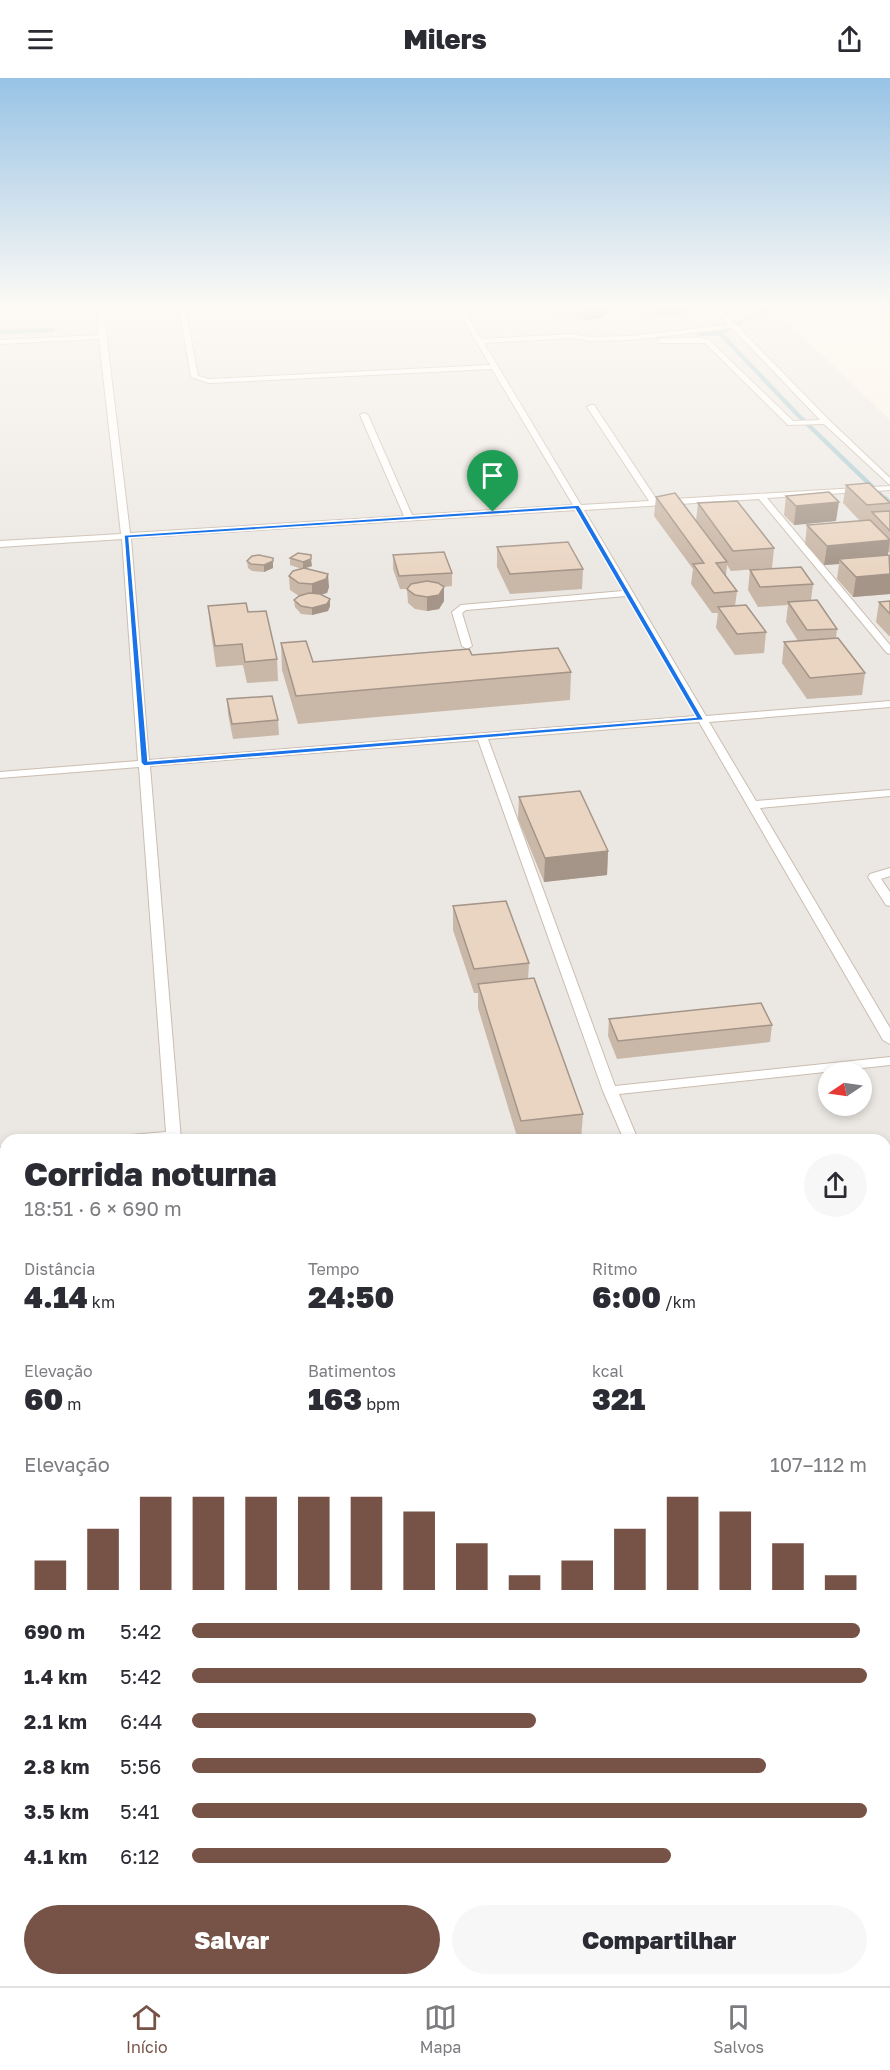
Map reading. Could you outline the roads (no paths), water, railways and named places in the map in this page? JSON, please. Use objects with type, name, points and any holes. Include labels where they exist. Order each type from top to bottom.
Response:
[{"type":"lane","points":[[109,396],[126,537],[174,1134]]},
{"type":"lane","points":[[512,396],[890,1040]]},
{"type":"lane","points":[[763,396],[791,423],[826,422]]},
{"type":"lane","points":[[801,396],[890,486]]},
{"type":"lane","points":[[591,406],[654,502]]},
{"type":"lane","points":[[364,415],[409,518]]},
{"type":"lane","points":[[0,544],[890,486]]},
{"type":"lane","points":[[762,496],[890,651]]},
{"type":"lane","points":[[467,646],[457,612],[464,607],[629,592]]},
{"type":"lane","points":[[0,775],[890,704]]},
{"type":"lane","points":[[482,737],[610,1091],[628,1134]]},
{"type":"lane","points":[[752,805],[890,793]]},
{"type":"lane","points":[[890,872],[874,877],[890,902]]},
{"type":"lane","points":[[610,1091],[890,1061]]},
{"type":"waterway","points":[[780,396],[887,501]]},
{"type":"waterway","points":[[887,501],[890,504]]}]
